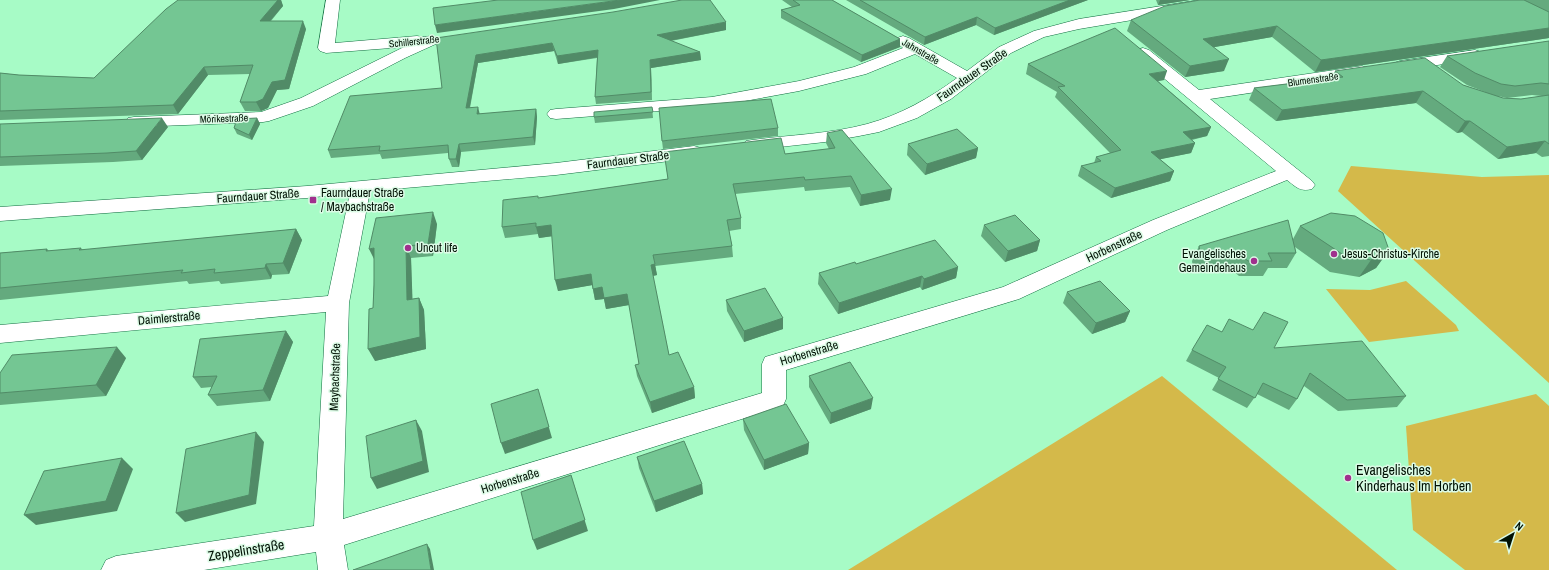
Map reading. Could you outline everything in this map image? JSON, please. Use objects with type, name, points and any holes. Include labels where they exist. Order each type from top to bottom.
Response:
[{"type":"street","name":"Schillerstraße","points":[[333,0],[326,48],[440,39]]},
{"type":"street","name":"Faurndauer Straße","points":[[732,148],[825,137],[873,128],[910,114],[945,95],[1005,50],[1039,34],[1102,20],[1227,0]]},
{"type":"street","name":"Horbenstraße","points":[[328,537],[774,399],[774,364],[1011,293],[1160,225],[1297,179],[1102,20]]},
{"type":"street","name":"Jahnstraße","points":[[892,34],[968,78]]},
{"type":"street","name":"Mörikestraße","points":[[121,122],[263,117],[308,102],[399,55],[440,39]]},
{"type":"street","points":[[556,114],[712,102],[799,86],[860,71],[916,48]]},
{"type":"street","name":"Blumenstraße","points":[[1195,96],[1488,53]]},
{"type":"street","points":[[1421,63],[1438,75]]},
{"type":"street","name":"Faurndauer Straße","points":[[0,214],[307,192],[556,169],[709,150]]},
{"type":"street","name":"Maybachstraße","points":[[333,570],[328,537],[338,303],[361,186]]},
{"type":"street","name":"Daimlerstraße","points":[[0,334],[338,303]]},
{"type":"street","name":"Zeppelinstraße","points":[[116,570],[328,537]]},
{"type":"shaded area","points":[[1351,166],[1482,177],[1549,175],[1549,383],[1338,191]]},
{"type":"shaded area","points":[[1406,281],[1456,325],[1459,331],[1369,342],[1326,289],[1370,290]]},
{"type":"shaded area","points":[[1162,376],[1397,570],[848,570]]},
{"type":"shaded area","points":[[1536,394],[1549,406],[1549,570],[1465,570],[1413,530],[1406,426]]},
{"type":"building","points":[[178,0],[278,0],[260,21],[303,21],[285,80],[272,82],[263,99],[256,102],[240,102],[253,65],[204,67],[173,105],[0,111],[0,73],[94,78],[166,9]]},
{"type":"building","points":[[498,0],[620,0],[435,25],[433,8]]},
{"type":"building","points":[[682,0],[710,0],[726,22],[657,35],[700,52],[650,60],[651,92],[595,97],[598,50],[557,56],[552,43],[476,55],[466,108],[478,107],[477,114],[536,109],[533,137],[459,144],[456,159],[449,159],[448,145],[379,151],[380,146],[328,150],[350,96],[442,88],[436,38],[613,12]]},
{"type":"building","points":[[793,0],[832,0],[900,39],[862,55],[781,10],[800,5]]},
{"type":"building","points":[[860,0],[1070,0],[995,28],[977,17],[925,37]]},
{"type":"building","points":[[1200,0],[1524,0],[1549,12],[1549,28],[1321,60],[1277,26],[1203,39],[1229,59],[1190,66],[1131,20],[1165,6]]},
{"type":"building","points":[[1115,28],[1167,71],[1149,74],[1211,127],[1183,132],[1195,143],[1151,152],[1174,171],[1115,188],[1081,166],[1101,161],[1096,157],[1121,150],[1058,87],[1065,86],[1028,64]]},
{"type":"building","points":[[1549,41],[1549,84],[1541,83],[1515,86],[1501,84],[1475,73],[1447,56]]},
{"type":"building","points":[[1425,58],[1463,85],[1503,98],[1521,99],[1549,95],[1549,144],[1545,141],[1507,147],[1470,121],[1465,121],[1423,91],[1282,110],[1254,88],[1343,77],[1335,71]]},
{"type":"building","points":[[771,99],[778,128],[662,141],[659,108]]},
{"type":"building","points":[[652,107],[653,112],[594,117],[594,112]]},
{"type":"building","points":[[162,118],[136,151],[0,157],[0,124]]},
{"type":"building","points":[[257,118],[249,135],[234,128],[237,119]]},
{"type":"building","points":[[957,129],[978,148],[927,164],[908,144]]},
{"type":"building","points":[[842,130],[892,189],[861,195],[851,176],[805,180],[804,177],[733,184],[741,218],[727,220],[732,246],[653,255],[655,264],[651,265],[669,355],[678,352],[694,387],[650,402],[635,365],[639,364],[627,294],[604,298],[602,287],[593,289],[591,274],[555,280],[551,225],[536,227],[536,223],[502,227],[503,200],[538,196],[538,198],[668,179],[664,152],[781,138],[785,154],[835,148],[827,133]]},
{"type":"building","points":[[433,212],[428,244],[406,246],[407,300],[419,298],[420,337],[368,349],[369,309],[373,308],[374,285],[374,248],[369,249],[376,218]]},
{"type":"building","points":[[1331,213],[1355,216],[1383,233],[1389,250],[1371,260],[1342,254],[1300,226]]},
{"type":"building","points":[[1015,215],[1040,240],[1008,251],[984,225]]},
{"type":"building","points":[[1288,220],[1296,253],[1268,253],[1272,261],[1248,261],[1238,253],[1200,252],[1199,246]]},
{"type":"building","points":[[296,229],[283,263],[266,264],[265,268],[214,273],[215,269],[181,273],[183,270],[0,288],[0,253],[81,248],[79,250]]},
{"type":"building","points":[[935,240],[958,267],[924,279],[922,276],[839,303],[819,273],[855,262],[856,264]]},
{"type":"building","points":[[1100,281],[1130,311],[1096,323],[1067,292]]},
{"type":"building","points":[[765,288],[783,318],[744,331],[726,300]]},
{"type":"building","points":[[1264,312],[1288,322],[1274,348],[1362,341],[1406,396],[1347,400],[1310,373],[1297,399],[1263,383],[1255,398],[1218,379],[1226,367],[1192,350],[1207,325],[1222,332],[1229,319],[1253,330]]},
{"type":"building","points":[[286,331],[263,390],[208,395],[217,376],[193,377],[200,339]]},
{"type":"building","points":[[117,347],[96,385],[0,393],[0,373],[12,355]]},
{"type":"building","points":[[850,362],[873,398],[831,413],[809,376]]},
{"type":"building","points":[[538,389],[549,427],[501,443],[491,404]]},
{"type":"building","points":[[786,404],[809,443],[764,460],[743,419]]},
{"type":"building","points":[[416,420],[423,461],[371,478],[366,436]]},
{"type":"building","points":[[256,432],[249,495],[176,513],[186,449]]},
{"type":"building","points":[[684,441],[702,484],[654,501],[637,457]]},
{"type":"building","points":[[122,458],[106,501],[24,515],[44,471]]},
{"type":"building","points":[[571,475],[585,520],[533,540],[521,492]]},
{"type":"building","points":[[427,544],[431,570],[353,570]]},
{"type":"place","name":"Faurndauer Straße / Maybachstraße","points":[[313,200]]},
{"type":"place","name":"Uncut life","points":[[408,248]]},
{"type":"place","name":"Jesus-Christus-Kirche","points":[[1334,254]]},
{"type":"place","name":"Evangelisches Gemeindehaus","points":[[1254,261]]},
{"type":"place","name":"Evangelisches Kinderhaus Im Horben","points":[[1348,478]]}]
